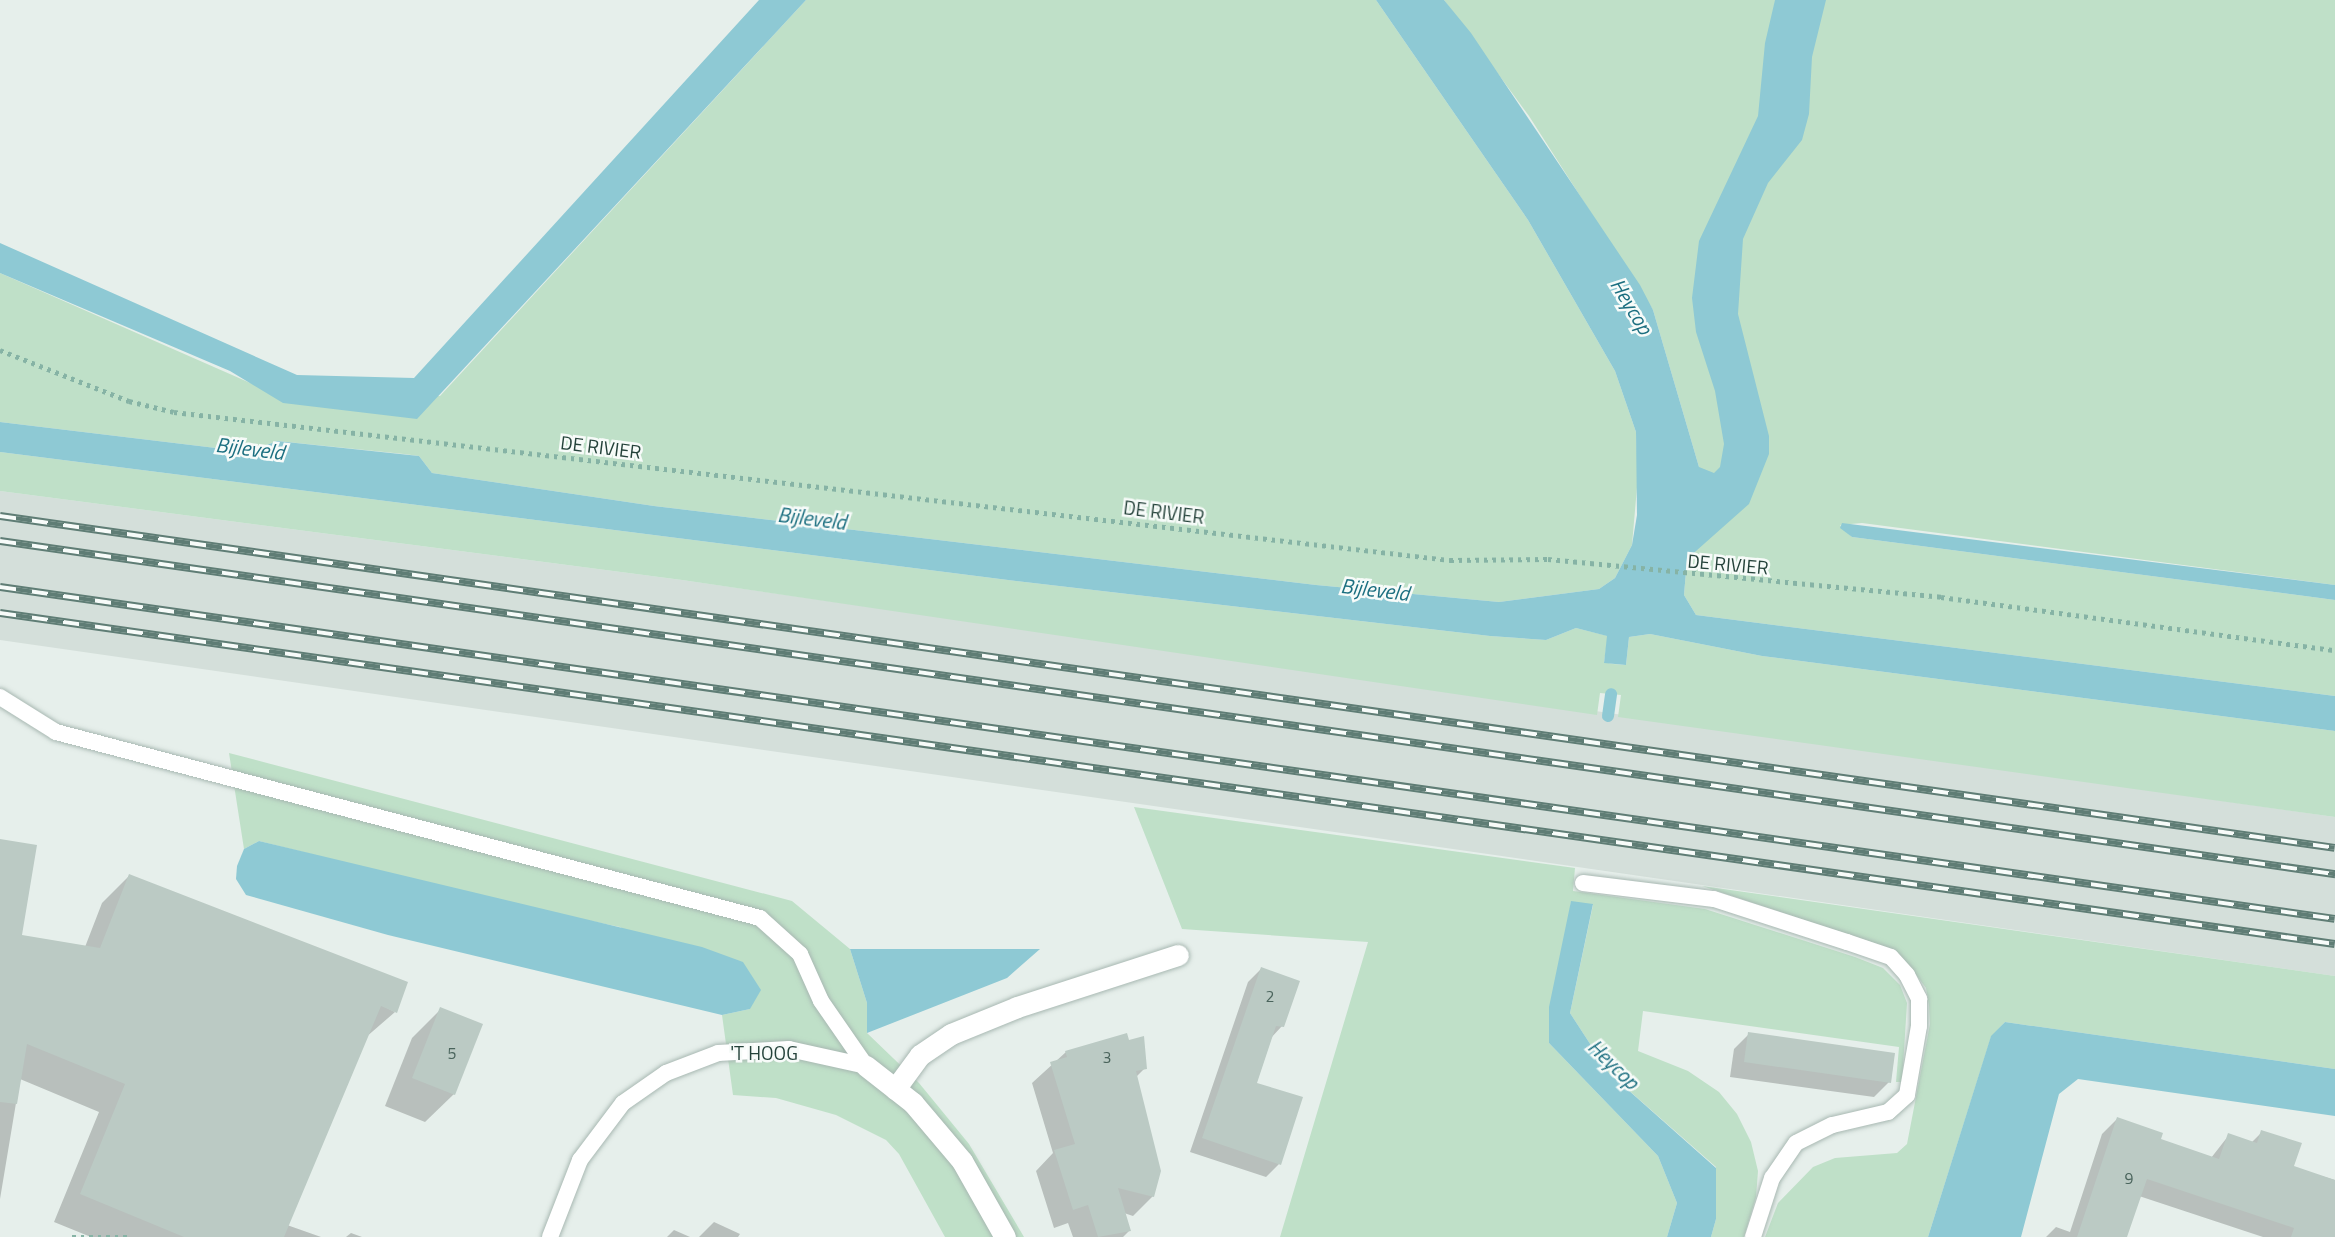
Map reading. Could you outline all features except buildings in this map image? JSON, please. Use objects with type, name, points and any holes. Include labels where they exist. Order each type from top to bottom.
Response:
[{"type":"street","points":[[895,1089],[920,1055],[951,1034],[1017,1007],[1178,955]]},
{"type":"street","name":"'T HOOG","points":[[866,1066],[895,1089],[962,1161],[1005,1237]]},
{"type":"lane","points":[[0,696],[56,732],[760,918],[800,954],[821,1001],[866,1066]]},
{"type":"lane","points":[[1583,883],[1714,899],[1891,957],[1908,975],[1919,999],[1919,1026],[1908,1095],[1888,1112],[1832,1125],[1796,1143],[1772,1178],[1753,1237]]},
{"type":"lane","name":"'T HOOG","points":[[550,1237],[580,1160],[623,1103],[666,1073],[718,1053],[789,1049],[866,1066]]},
{"type":"path","name":"DE RIVIER","points":[[0,350],[130,401],[174,412],[1450,560],[1548,559],[1941,597],[2335,650]]},
{"type":"path","points":[[72,1237],[128,1237]]},
{"type":"shaded area","points":[[0,491],[682,580],[2335,817],[2335,976],[0,640]]},
{"type":"green space","points":[[806,0],[1376,0],[1528,220],[1615,371],[1636,432],[1638,476],[1632,545],[1615,578],[1599,589],[1499,602],[1316,585],[654,506],[432,473],[419,456],[404,454],[277,441],[249,452],[0,422],[0,273],[257,386],[440,396]]},
{"type":"green space","points":[[1444,0],[2335,0],[2335,585],[1862,523],[1840,525],[1852,537],[2335,600],[2335,696],[1696,615],[1684,595],[1687,559],[1699,545],[1699,467],[1653,310],[1529,116]]},
{"type":"green space","points":[[0,452],[1008,580],[1490,636],[1546,640],[1576,628],[1608,636],[1604,662],[1613,664],[1626,665],[1629,637],[1650,634],[1762,656],[2335,731],[2335,817],[1618,717],[1621,695],[1600,693],[1597,715],[682,580],[0,491]]},
{"type":"green space","points":[[229,753],[792,901],[850,949],[867,1003],[867,1033],[919,1083],[969,1144],[1024,1237],[945,1237],[899,1154],[886,1140],[836,1115],[776,1098],[733,1095],[722,1015],[750,1009],[620,927],[514,905],[259,841],[244,849]]},
{"type":"green space","points":[[1134,807],[1575,868],[1573,891],[1705,909],[1855,957],[1883,968],[1900,985],[1907,1003],[1902,1082],[1896,1082],[1899,1047],[1643,1011],[1638,1051],[1688,1071],[1719,1092],[1737,1114],[1751,1142],[1758,1171],[1756,1197],[1744,1237],[1711,1237],[1716,1219],[1716,1167],[1609,1073],[1570,1013],[1593,905],[1571,902],[1549,1043],[1658,1156],[1677,1203],[1667,1237],[1280,1237],[1368,942],[1182,929]]},
{"type":"green space","points":[[1702,886],[2335,976],[2335,1069],[2005,1022],[1991,1037],[1928,1237],[1765,1237],[1778,1203],[1813,1167],[1835,1158],[1897,1153],[1907,1144],[1930,1024],[1926,988],[1911,968],[1874,943]]},
{"type":"water","points":[[759,0],[806,0],[417,419],[283,403],[230,371],[0,273],[0,243],[297,375],[414,378]]},
{"type":"water","points":[[1376,0],[1444,0],[1471,33],[1640,285],[1653,310],[1699,467],[1714,473],[1720,467],[1724,444],[1715,391],[1696,332],[1692,298],[1699,241],[1758,116],[1765,43],[1775,0],[1826,0],[1812,57],[1809,114],[1802,140],[1768,183],[1743,239],[1738,314],[1769,436],[1769,454],[1749,504],[1687,559],[1684,595],[1696,615],[2335,696],[2335,731],[1762,656],[1650,634],[1629,637],[1626,665],[1604,663],[1607,636],[1576,628],[1546,640],[1490,636],[1008,580],[0,452],[0,422],[249,452],[277,441],[419,456],[432,473],[654,506],[1316,585],[1499,602],[1599,589],[1615,578],[1632,545],[1637,515],[1636,432],[1615,371],[1528,220]]},
{"type":"water","points":[[1842,523],[2335,585],[2335,600],[1852,537],[1840,528]]},
{"type":"water","points":[[259,841],[702,947],[743,962],[761,990],[750,1009],[722,1015],[388,935],[246,895],[236,879],[237,866],[244,849]]},
{"type":"water","points":[[1571,901],[1593,904],[1570,1013],[1609,1073],[1716,1168],[1716,1219],[1711,1237],[1667,1237],[1677,1203],[1658,1156],[1549,1043],[1549,1007]]},
{"type":"water","points":[[850,949],[1040,949],[1007,978],[867,1033],[867,1003]]},
{"type":"water","points":[[2005,1022],[2335,1069],[2335,1116],[2078,1079],[2059,1094],[2021,1237],[1928,1237],[1991,1036]]},
{"type":"waterway","name":"Heycop","points":[[1608,716],[1611,694]]},
{"type":"railway","points":[[0,516],[2335,848]]},
{"type":"railway","points":[[0,541],[2335,874]]},
{"type":"railway","points":[[0,587],[2335,919]]},
{"type":"railway","points":[[0,613],[2335,944]]},
{"type":"water label","name":"Bijleveld","points":[[250,448]]},
{"type":"water label","name":"Bijleveld","points":[[812,518]]},
{"type":"water label","name":"Bijleveld","points":[[1375,589]]}]
